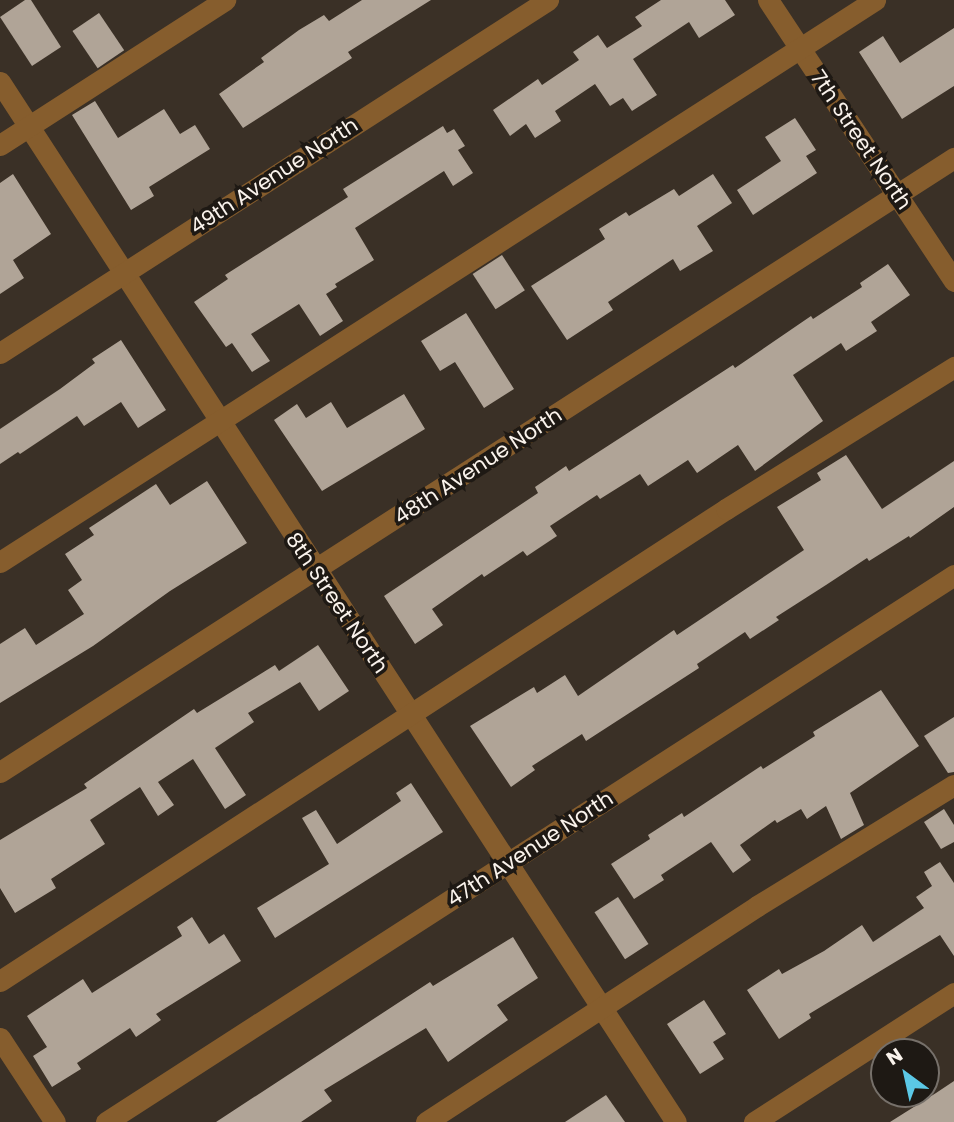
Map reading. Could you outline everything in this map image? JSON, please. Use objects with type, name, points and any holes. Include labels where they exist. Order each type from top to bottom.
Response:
[{"type":"street","points":[[0,145],[225,0]]},
{"type":"street","name":"49th Avenue North","points":[[0,353],[548,0]]},
{"type":"street","name":"7th Street North","points":[[768,0],[954,281]]},
{"type":"street","points":[[0,562],[875,0]]},
{"type":"street","name":"8th Street North","points":[[0,82],[122,274],[676,1122]]},
{"type":"street","name":"48th Avenue North","points":[[0,772],[954,158]]},
{"type":"street","points":[[0,981],[726,509],[954,367]]},
{"type":"street","name":"47th Avenue North","points":[[106,1122],[954,575]]},
{"type":"street","points":[[426,1122],[757,906],[954,785]]},
{"type":"street","points":[[754,1122],[954,993]]},
{"type":"street","points":[[0,1038],[55,1122]]},
{"type":"building","points":[[25,0],[31,0],[61,47],[32,66],[0,17]]},
{"type":"building","points":[[362,0],[431,0],[348,52],[352,58],[243,128],[219,94],[264,62],[261,58],[299,30],[324,15],[329,21]]},
{"type":"building","points":[[661,0],[725,0],[735,15],[699,38],[689,22],[633,59],[657,95],[632,111],[623,98],[610,106],[595,84],[555,111],[561,121],[535,138],[526,124],[510,136],[493,110],[538,79],[542,85],[579,60],[573,52],[598,35],[607,48],[642,26],[635,17]]},
{"type":"building","points":[[99,13],[124,50],[98,68],[72,31]]},
{"type":"building","points":[[954,28],[954,86],[902,119],[859,52],[883,36],[900,63]]},
{"type":"building","points":[[95,101],[118,138],[164,109],[180,134],[195,125],[210,149],[149,187],[154,196],[131,210],[72,115]]},
{"type":"building","points":[[795,118],[816,150],[806,156],[817,173],[753,215],[737,190],[781,161],[765,137]]},
{"type":"building","points":[[443,126],[447,133],[454,129],[465,146],[458,150],[473,173],[453,186],[444,171],[355,228],[374,260],[335,284],[337,287],[326,294],[343,321],[320,336],[299,304],[251,334],[270,361],[252,372],[232,343],[226,347],[194,302],[228,279],[225,275],[348,197],[343,189]]},
{"type":"building","points":[[13,174],[51,234],[13,260],[24,278],[0,294],[0,183]]},
{"type":"building","points":[[713,174],[732,203],[697,226],[713,251],[680,271],[673,259],[608,302],[613,310],[567,340],[531,286],[605,239],[599,229],[626,212],[629,216],[674,189],[679,196]]},
{"type":"building","points":[[502,255],[525,290],[496,309],[473,274]]},
{"type":"building","points":[[888,264],[910,295],[871,322],[877,331],[846,351],[841,343],[793,375],[823,421],[755,471],[738,445],[697,473],[688,460],[648,486],[640,474],[600,499],[597,495],[550,526],[557,536],[527,556],[523,551],[484,577],[482,574],[432,609],[443,625],[415,644],[384,596],[538,493],[535,487],[566,466],[569,471],[733,365],[735,368],[811,316],[813,319],[862,287],[860,283]]},
{"type":"building","points":[[466,313],[514,389],[484,408],[455,362],[440,371],[421,341]]},
{"type":"building","points":[[121,340],[166,410],[138,428],[121,402],[84,426],[77,416],[0,464],[0,429],[60,389],[95,363],[92,359]]},
{"type":"building","points":[[404,394],[425,429],[322,491],[274,420],[297,404],[306,418],[331,402],[347,428]]},
{"type":"building","points":[[846,455],[882,509],[954,461],[954,507],[910,538],[909,536],[869,561],[867,558],[776,617],[779,620],[750,639],[745,632],[697,664],[699,668],[586,741],[582,734],[532,766],[535,770],[511,787],[470,726],[534,687],[537,693],[565,675],[578,696],[674,630],[677,635],[804,550],[777,507],[821,480],[817,473]]},
{"type":"building","points":[[207,481],[247,543],[170,591],[93,646],[0,703],[0,644],[25,628],[36,645],[84,614],[68,590],[82,580],[65,554],[94,535],[89,528],[156,484],[170,505]]},
{"type":"building","points":[[318,645],[349,691],[319,711],[300,682],[248,713],[254,722],[215,748],[246,795],[225,809],[193,759],[158,782],[174,805],[158,816],[140,787],[90,820],[105,844],[51,879],[56,888],[15,913],[0,888],[0,840],[87,788],[84,784],[194,709],[197,713],[275,665],[279,671]]},
{"type":"building","points":[[881,690],[919,746],[850,793],[864,825],[841,839],[826,806],[807,819],[801,809],[777,823],[775,820],[740,845],[751,860],[733,873],[711,842],[661,875],[664,880],[634,899],[611,864],[650,839],[648,835],[682,813],[684,817],[761,766],[763,769],[815,736],[813,732]]},
{"type":"building","points":[[954,717],[954,772],[948,773],[924,736]]},
{"type":"building","points":[[411,783],[443,832],[275,938],[257,908],[329,864],[302,818],[316,810],[337,844],[401,801],[396,793]]},
{"type":"building","points":[[944,809],[954,825],[954,842],[941,849],[924,822]]},
{"type":"building","points":[[940,862],[954,883],[954,956],[940,935],[809,1014],[811,1018],[779,1039],[747,990],[779,969],[782,974],[824,951],[862,925],[873,942],[924,908],[916,897],[932,886],[924,872]]},
{"type":"building","points":[[618,897],[648,944],[625,959],[595,912]]},
{"type":"building","points":[[192,917],[209,944],[224,934],[241,961],[156,1014],[161,1020],[136,1037],[130,1028],[77,1063],[81,1069],[52,1087],[33,1056],[47,1047],[27,1016],[83,979],[92,993],[182,936],[177,927]]},
{"type":"building","points":[[513,937],[538,978],[497,1005],[508,1020],[448,1062],[426,1028],[324,1090],[332,1101],[301,1122],[216,1122],[430,982],[433,986]]},
{"type":"building","points":[[704,1000],[726,1034],[713,1042],[724,1059],[700,1074],[667,1024]]},
{"type":"building","points":[[954,1081],[954,1122],[890,1122],[912,1108],[940,1108],[940,1090]]},
{"type":"building","points":[[606,1095],[625,1122],[565,1122]]}]
